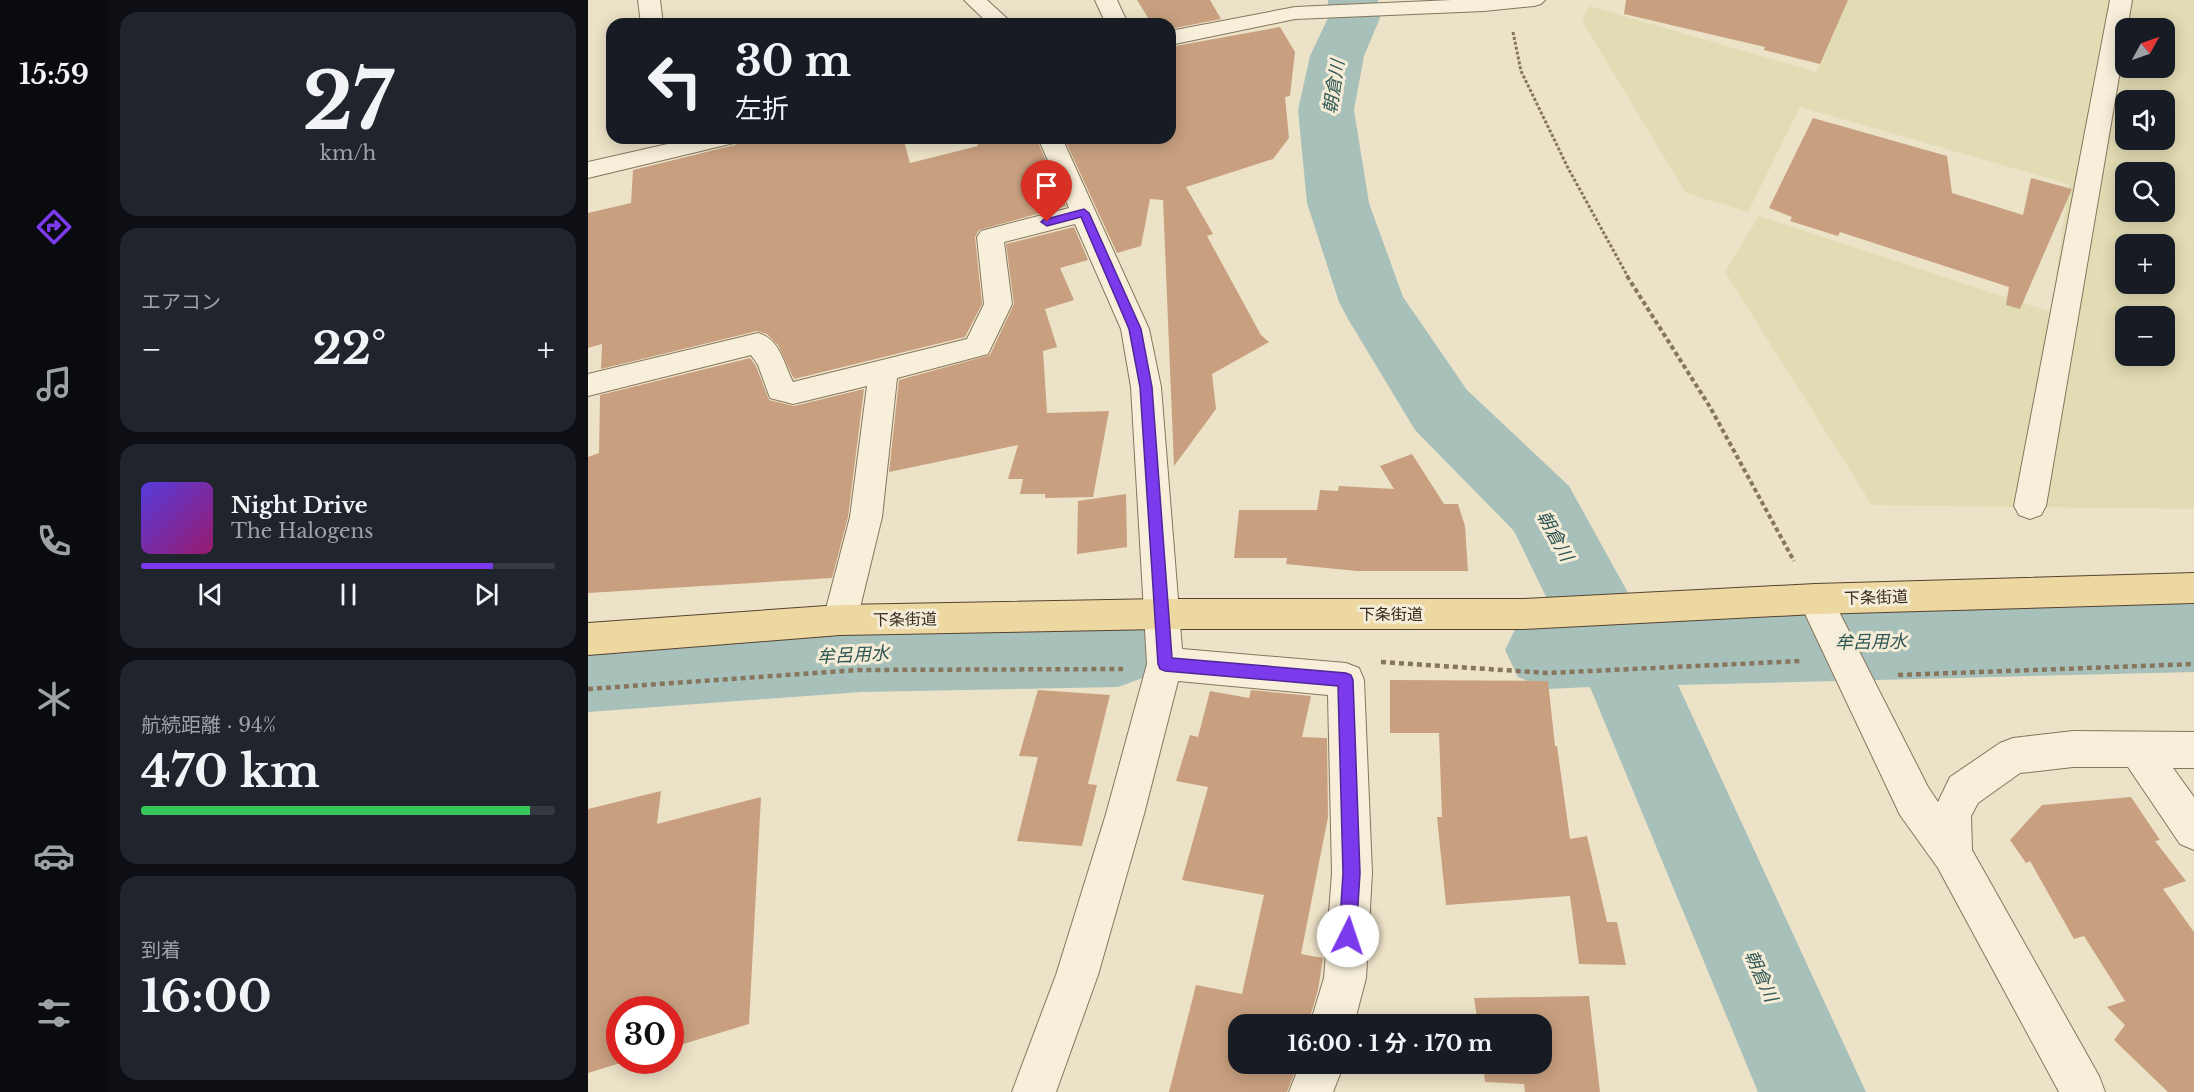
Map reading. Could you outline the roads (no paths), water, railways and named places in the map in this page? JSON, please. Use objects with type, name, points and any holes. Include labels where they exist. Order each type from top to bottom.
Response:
[{"type":"main road","name":"下条街道","points":[[588,639],[840,620],[1161,614],[1523,614],[2194,588]]},
{"type":"street","points":[[649,0],[651,18]]},
{"type":"street","points":[[975,0],[995,18]]},
{"type":"street","points":[[1106,0],[1114,18]]},
{"type":"street","points":[[1176,37],[1296,12],[1484,5],[1534,0]]},
{"type":"street","points":[[2030,506],[2121,0]]},
{"type":"street","points":[[588,170],[700,144]]},
{"type":"street","points":[[1034,1092],[1077,975],[1125,814],[1165,664],[1146,387],[1135,329],[1053,144]]},
{"type":"street","points":[[588,385],[758,343],[772,363],[780,390],[793,393],[978,346],[998,304],[990,237],[1084,213]]},
{"type":"street","points":[[840,620],[866,517],[883,371]]},
{"type":"street","points":[[1815,601],[1914,801],[1952,854],[2083,1092]]},
{"type":"street","points":[[1165,664],[1346,680],[1352,873],[1345,978],[1335,1014]]},
{"type":"street","points":[[1952,854],[1952,815],[1964,790],[2013,756],[2073,749],[2194,750]]},
{"type":"street","points":[[2138,750],[2194,830]]},
{"type":"street","points":[[1311,1092],[1318,1074]]},
{"type":"waterway","name":"朝倉川","points":[[1353,0],[1354,18],[1337,56],[1326,110],[1338,203],[1372,302],[1441,410],[1542,509],[1614,648]]},
{"type":"waterway","name":"牟呂用水","points":[[1614,648],[2194,634]]},
{"type":"waterway","name":"牟呂用水","points":[[1548,650],[1614,648]]},
{"type":"waterway","name":"朝倉川","points":[[1614,648],[1639,697],[1812,1092]]},
{"type":"waterway","name":"牟呂用水","points":[[588,672],[861,653],[1118,649]]}]
